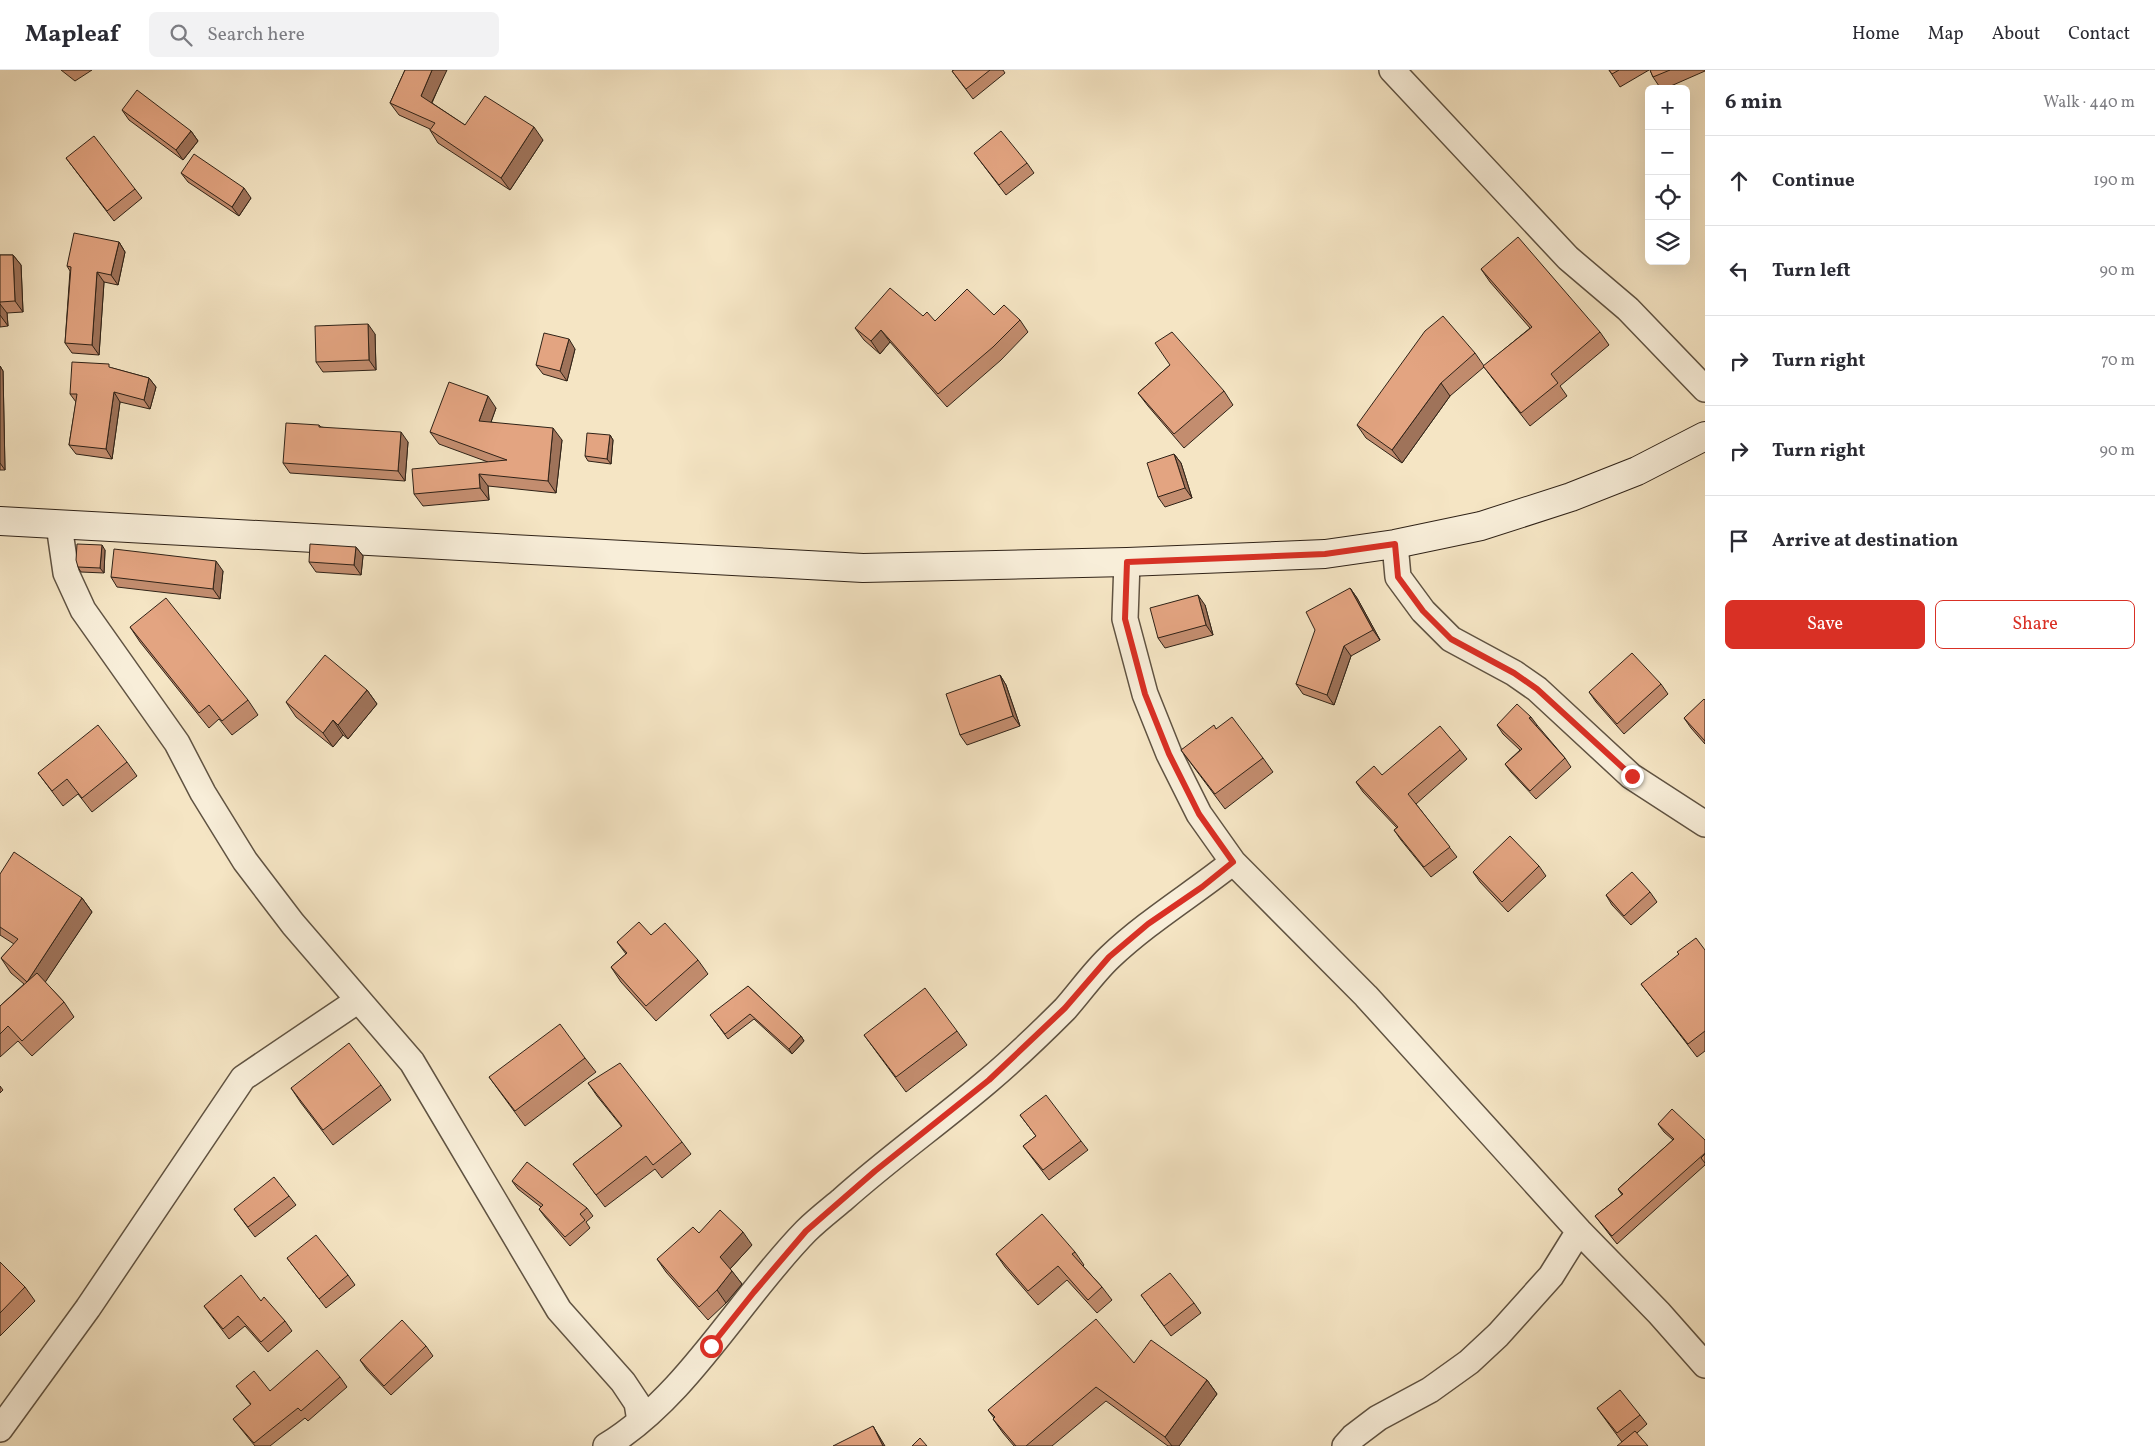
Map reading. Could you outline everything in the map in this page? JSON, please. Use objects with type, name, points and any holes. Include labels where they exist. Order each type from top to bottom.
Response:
[{"type":"main road","points":[[0,521],[863,568],[1127,562],[1325,554],[1395,544],[1481,526],[1571,497],[1637,471],[1705,436]]},
{"type":"street","points":[[1392,70],[1568,258],[1628,309],[1705,389]]},
{"type":"street","points":[[60,525],[66,573],[82,610],[176,743],[203,793],[245,861],[293,924],[412,1062],[559,1310],[623,1382],[636,1403],[640,1421]]},
{"type":"street","points":[[1395,544],[1398,577],[1423,611],[1451,639],[1514,673],[1537,689],[1632,776],[1705,824]]},
{"type":"street","points":[[1127,562],[1125,619],[1145,694],[1169,754],[1199,814],[1233,862],[1366,996],[1579,1231],[1659,1313],[1705,1365]]},
{"type":"street","points":[[610,1445],[661,1402],[711,1346],[806,1231],[875,1171],[989,1080],[1065,1008],[1116,952],[1148,924],[1202,887],[1233,862]]},
{"type":"street","points":[[0,1428],[88,1308],[243,1078],[358,1001]]},
{"type":"street","points":[[1345,1446],[1353,1437],[1378,1418],[1430,1390],[1468,1362],[1498,1335],[1551,1276],[1579,1231]]},
{"type":"building","points":[[405,70],[432,70],[421,96],[465,125],[485,96],[534,127],[501,178],[430,130],[435,123],[390,103]]},
{"type":"building","points":[[990,70],[966,89],[952,71]]},
{"type":"building","points":[[1609,70],[1619,70],[1612,74]]},
{"type":"building","points":[[1650,70],[1670,70],[1653,77]]},
{"type":"building","points":[[137,90],[191,131],[176,150],[122,110]]},
{"type":"building","points":[[1001,131],[1027,163],[999,185],[974,153]]},
{"type":"building","points":[[94,136],[135,189],[107,211],[66,158]]},
{"type":"building","points":[[194,154],[244,188],[232,207],[181,173]]},
{"type":"building","points":[[74,233],[119,242],[111,275],[97,272],[92,345],[65,343],[71,267],[67,266]]},
{"type":"building","points":[[1518,237],[1600,332],[1551,374],[1558,383],[1521,413],[1483,366],[1532,327],[1481,269]]},
{"type":"building","points":[[0,255],[13,255],[15,301],[0,302]]},
{"type":"building","points":[[890,288],[923,316],[927,312],[935,321],[967,289],[994,315],[1004,305],[1020,320],[993,347],[938,394],[881,330],[871,341],[855,328]]},
{"type":"building","points":[[1443,316],[1475,353],[1441,383],[1392,450],[1357,425],[1425,331]]},
{"type":"building","points":[[368,324],[369,360],[316,362],[315,326]]},
{"type":"building","points":[[1172,332],[1224,391],[1174,434],[1138,393],[1170,365],[1155,343]]},
{"type":"building","points":[[544,333],[569,339],[560,371],[536,365]]},
{"type":"building","points":[[72,362],[109,364],[109,367],[149,378],[144,400],[114,392],[106,449],[69,445],[77,394],[70,394]]},
{"type":"building","points":[[449,382],[488,396],[479,421],[553,428],[548,481],[479,474],[480,488],[414,494],[412,469],[507,460],[430,432]]},
{"type":"building","points":[[286,423],[401,432],[398,471],[283,463]]},
{"type":"building","points":[[587,433],[610,435],[607,459],[585,456]]},
{"type":"building","points":[[1174,454],[1185,488],[1158,497],[1147,463]]},
{"type":"building","points":[[77,544],[102,545],[100,568],[78,567],[76,560]]},
{"type":"building","points":[[310,544],[356,547],[354,565],[309,562]]},
{"type":"building","points":[[114,549],[216,561],[213,589],[111,577]]},
{"type":"building","points":[[1350,588],[1373,630],[1344,646],[1327,695],[1296,684],[1315,630],[1306,612]]},
{"type":"building","points":[[1198,595],[1206,625],[1158,638],[1150,608]]},
{"type":"building","points":[[166,598],[248,700],[222,721],[209,705],[199,713],[130,627]]},
{"type":"building","points":[[1632,653],[1661,684],[1617,724],[1589,692]]},
{"type":"building","points":[[325,655],[367,690],[338,725],[333,720],[323,733],[286,702]]},
{"type":"building","points":[[1000,675],[1013,716],[960,735],[946,694]]},
{"type":"building","points":[[1705,700],[1705,741],[1684,718]]},
{"type":"building","points":[[1517,704],[1531,717],[1529,718],[1565,758],[1530,791],[1505,764],[1522,749],[1497,725]]},
{"type":"building","points":[[1232,717],[1263,758],[1215,794],[1181,750],[1214,725],[1216,729]]},
{"type":"building","points":[[98,725],[127,762],[82,798],[67,779],[52,791],[38,773]]},
{"type":"building","points":[[1440,726],[1460,750],[1408,794],[1450,847],[1424,867],[1394,830],[1398,827],[1356,782],[1374,766],[1382,775]]},
{"type":"building","points":[[1510,836],[1539,866],[1502,902],[1473,872]]},
{"type":"building","points":[[14,852],[82,898],[27,982],[1,958],[18,939],[0,927],[0,874]]},
{"type":"building","points":[[1632,872],[1650,892],[1624,916],[1606,895]]},
{"type":"building","points":[[639,922],[651,935],[665,923],[698,960],[646,1006],[611,967],[627,953],[617,942]]},
{"type":"building","points":[[1696,938],[1705,950],[1705,1031],[1688,1044],[1641,984]]},
{"type":"building","points":[[37,973],[64,1002],[22,1041],[8,1026],[0,1034],[0,1006]]},
{"type":"building","points":[[748,986],[801,1036],[789,1049],[750,1014],[725,1034],[710,1015]]},
{"type":"building","points":[[925,988],[957,1031],[896,1077],[864,1035]]},
{"type":"building","points":[[560,1024],[585,1058],[515,1111],[489,1077]]},
{"type":"building","points":[[349,1043],[381,1085],[323,1130],[291,1088]]},
{"type":"building","points":[[620,1063],[682,1142],[653,1165],[646,1156],[596,1195],[573,1164],[622,1126],[588,1083]]},
{"type":"building","points":[[1046,1095],[1081,1141],[1043,1170],[1023,1146],[1036,1136],[1020,1115]]},
{"type":"building","points":[[1672,1109],[1705,1140],[1705,1153],[1612,1236],[1595,1216],[1623,1194],[1618,1189],[1674,1139],[1658,1124]]},
{"type":"building","points":[[1705,1154],[1705,1163],[1701,1158]]},
{"type":"building","points":[[527,1162],[587,1208],[580,1214],[585,1220],[565,1237],[539,1209],[543,1205],[512,1181]]},
{"type":"building","points":[[274,1177],[289,1196],[248,1227],[234,1209]]},
{"type":"building","points":[[720,1210],[743,1232],[720,1257],[732,1271],[717,1290],[699,1307],[657,1259],[693,1227],[699,1233]]},
{"type":"building","points":[[1042,1214],[1075,1252],[1072,1254],[1102,1287],[1088,1300],[1058,1266],[1028,1291],[996,1254]]},
{"type":"building","points":[[316,1235],[348,1275],[319,1299],[287,1258]]},
{"type":"building","points":[[0,1262],[25,1287],[0,1313]]},
{"type":"building","points":[[1170,1273],[1194,1303],[1164,1326],[1141,1295]]},
{"type":"building","points":[[241,1275],[261,1301],[264,1297],[285,1321],[261,1342],[238,1316],[223,1329],[204,1306]]},
{"type":"building","points":[[1096,1319],[1134,1363],[1151,1340],[1207,1380],[1165,1437],[1096,1387],[1026,1446],[1016,1446],[993,1419],[995,1417],[988,1410]]},
{"type":"building","points":[[402,1320],[426,1346],[384,1386],[360,1360]]},
{"type":"building","points":[[317,1350],[340,1377],[301,1411],[298,1408],[254,1443],[233,1419],[251,1404],[236,1386],[254,1371],[270,1391]]},
{"type":"building","points":[[1620,1390],[1640,1415],[1617,1433],[1597,1408]]},
{"type":"building","points":[[873,1426],[883,1446],[833,1446]]},
{"type":"building","points":[[1635,1431],[1648,1446],[1617,1446]]},
{"type":"building","points":[[920,1438],[927,1446],[912,1446]]},
{"type":"route","points":[[711,1346],[806,1231],[875,1171],[989,1080],[1065,1008],[1109,957],[1148,924],[1202,887],[1233,862],[1199,814],[1169,754],[1145,694],[1125,619],[1127,562],[1325,554],[1395,544],[1398,577],[1423,611],[1451,639],[1514,673],[1537,689],[1589,739],[1632,776]]}]
